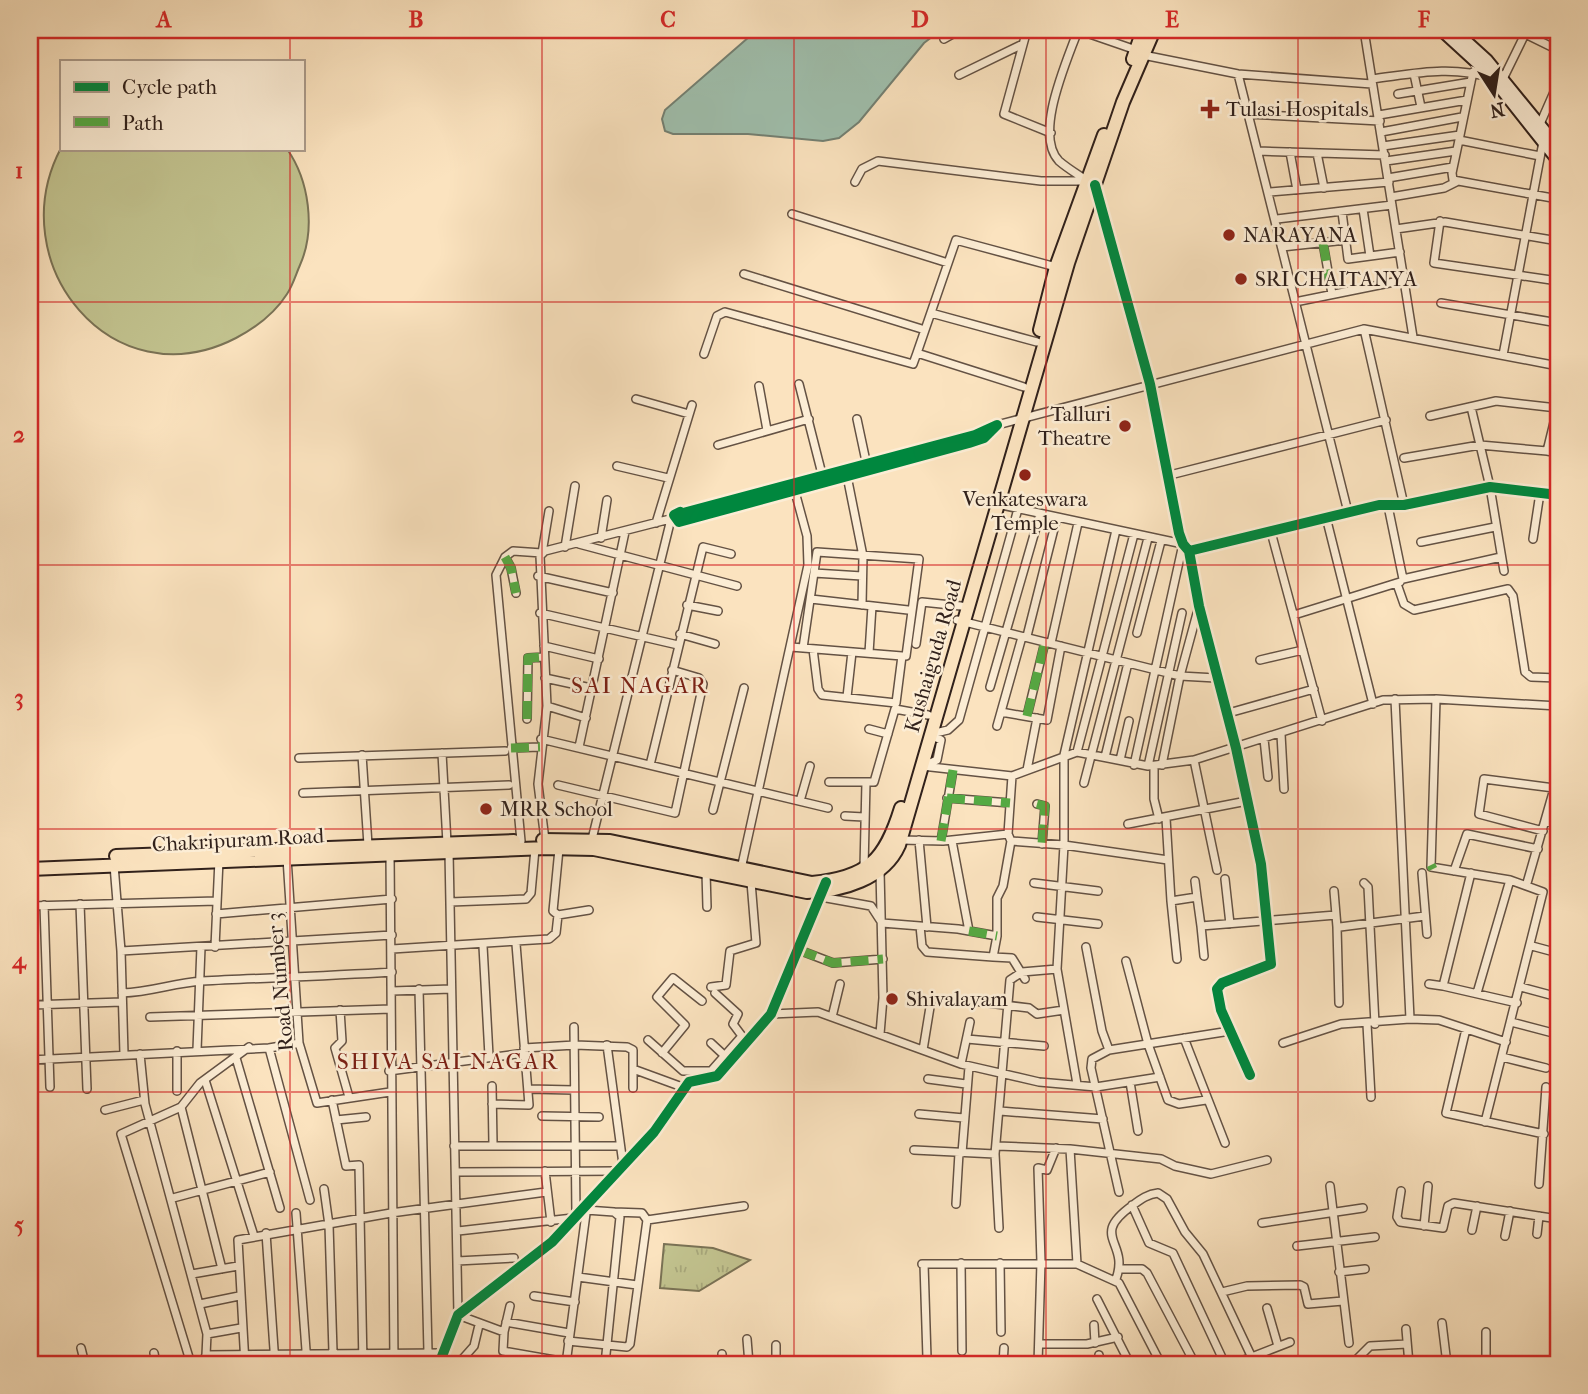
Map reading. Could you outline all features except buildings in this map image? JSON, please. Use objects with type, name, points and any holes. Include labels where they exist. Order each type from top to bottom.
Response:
[{"type":"main road","name":"Kushaiguda Road","points":[[1140,52],[1143,30]]},
{"type":"main road","name":"Kushaiguda Road","points":[[824,890],[877,860],[888,846],[997,504],[1056,267],[1140,52],[1154,30]]},
{"type":"main road","points":[[1441,30],[1498,78],[1558,147]]},
{"type":"main road","points":[[1454,30],[1543,132],[1558,161]]},
{"type":"main road","name":"Kushaiguda Road","points":[[448,847],[521,841],[559,849],[594,849],[807,892],[824,890],[880,871],[892,859],[901,840],[931,734],[960,621],[961,606],[1091,183]]},
{"type":"main road","name":"Kushaiguda Road","points":[[448,847],[540,845],[592,839],[664,851],[741,870],[812,883],[824,890]]},
{"type":"main road","name":"Chakripuram Road","points":[[30,869],[287,857],[368,845],[448,847]]},
{"type":"main road","name":"Chakripuram Road","points":[[30,860],[318,851],[390,854],[448,847]]},
{"type":"street","points":[[944,39],[960,30]]},
{"type":"street","points":[[1027,30],[1004,114],[1051,133]]},
{"type":"street","points":[[1134,765],[1183,544],[1150,384],[1091,183],[1059,161],[1055,155],[1051,133],[1052,107],[1078,30],[1140,52],[1238,74],[1372,81],[1448,69],[1498,78],[1526,32]]},
{"type":"street","points":[[1364,30],[1413,337]]},
{"type":"street","points":[[1517,30],[1526,32],[1558,50]]},
{"type":"street","points":[[958,75],[1023,44]]},
{"type":"street","points":[[1456,182],[1452,178],[1453,167],[1473,72]]},
{"type":"street","points":[[1238,74],[1277,219],[1294,302],[1348,512]]},
{"type":"street","points":[[1414,74],[1421,107]]},
{"type":"street","points":[[1398,94],[1471,82]]},
{"type":"street","points":[[1503,355],[1527,236],[1543,132],[1558,83]]},
{"type":"street","points":[[1247,114],[1379,118],[1421,107],[1467,100]]},
{"type":"street","points":[[1381,132],[1462,117]]},
{"type":"street","points":[[1383,146],[1459,138],[1540,156]]},
{"type":"street","points":[[1258,151],[1385,158],[1456,151]]},
{"type":"street","points":[[1290,152],[1297,190]]},
{"type":"street","points":[[1317,153],[1324,188]]},
{"type":"street","points":[[855,182],[862,169],[878,161],[1041,181],[1091,183]]},
{"type":"street","points":[[1269,192],[1388,180],[1453,167]]},
{"type":"street","points":[[1277,219],[1363,209],[1444,188],[1456,182],[1558,199]]},
{"type":"street","points":[[1363,209],[1370,256]]},
{"type":"street","points":[[1342,212],[1348,259],[1400,252]]},
{"type":"street","points":[[792,214],[948,263]]},
{"type":"street","points":[[1396,229],[1440,221],[1558,241]]},
{"type":"street","points":[[1440,221],[1434,263],[1558,281]]},
{"type":"street","points":[[704,354],[717,316],[725,312],[913,364],[956,240],[1056,267]]},
{"type":"street","points":[[1282,247],[1346,240]]},
{"type":"street","points":[[1323,243],[1332,294]]},
{"type":"street","points":[[744,274],[925,330]]},
{"type":"street","points":[[1294,302],[1404,280]]},
{"type":"street","points":[[1441,303],[1558,323]]},
{"type":"street","points":[[931,313],[1037,342]]},
{"type":"street","points":[[1364,329],[1404,505]]},
{"type":"street","points":[[673,518],[679,522],[683,516],[696,512],[867,467],[975,435],[997,425],[1364,329],[1558,366]]},
{"type":"street","points":[[917,353],[1024,387]]},
{"type":"street","points":[[799,384],[824,478]]},
{"type":"street","points":[[759,386],[767,430]]},
{"type":"street","points":[[636,399],[690,410],[656,523]]},
{"type":"street","points":[[1430,416],[1496,401],[1558,407],[1547,451]]},
{"type":"street","points":[[1471,407],[1490,487],[1504,571]]},
{"type":"street","points":[[718,445],[809,419]]},
{"type":"street","points":[[857,419],[867,467]]},
{"type":"street","points":[[1170,475],[1327,432],[1386,420]]},
{"type":"street","points":[[1404,458],[1480,445],[1558,453]]},
{"type":"street","points":[[617,466],[668,478]]},
{"type":"street","points":[[824,478],[847,476],[867,467]]},
{"type":"street","points":[[847,476],[863,556],[862,605]]},
{"type":"street","points":[[565,547],[575,486]]},
{"type":"street","points":[[741,870],[791,647],[808,549],[793,486]]},
{"type":"street","points":[[1189,551],[1348,512],[1404,505],[1490,487],[1558,495]]},
{"type":"street","points":[[1533,539],[1540,493]]},
{"type":"street","points":[[601,538],[607,500]]},
{"type":"street","points":[[997,504],[1183,544],[1189,551],[1199,606],[1236,748],[1261,864],[1271,965],[1222,983],[1217,989],[1230,1031],[1250,1075]]},
{"type":"street","points":[[1388,506],[1404,604],[1415,610],[1508,589],[1513,596],[1525,672],[1531,677],[1558,678]]},
{"type":"street","points":[[931,734],[948,730],[959,720],[1018,509]]},
{"type":"street","points":[[450,901],[526,899],[531,893],[540,845],[538,784],[547,706],[538,576],[549,511]]},
{"type":"street","points":[[990,687],[1040,514]]},
{"type":"street","points":[[1022,637],[1027,636],[1038,599],[1057,517]]},
{"type":"street","points":[[1326,517],[1373,704]]},
{"type":"street","points":[[521,841],[508,749],[496,575],[505,557],[513,551],[541,553],[673,518]]},
{"type":"street","points":[[592,839],[673,518]]},
{"type":"street","points":[[1027,716],[1079,523]]},
{"type":"street","points":[[1421,542],[1495,527]]},
{"type":"street","points":[[1077,1084],[1057,969],[1065,845],[1064,755],[1116,530]]},
{"type":"street","points":[[579,747],[625,532]]},
{"type":"street","points":[[1271,532],[1322,721]]},
{"type":"street","points":[[1077,752],[1134,534]]},
{"type":"street","points":[[1084,783],[1148,538]]},
{"type":"street","points":[[1137,633],[1161,541]]},
{"type":"street","points":[[578,544],[737,586]]},
{"type":"street","points":[[650,765],[694,575],[703,547],[731,554]]},
{"type":"street","points":[[791,647],[814,649],[852,652],[870,653],[902,656],[908,654],[919,559],[817,552],[803,648]]},
{"type":"street","points":[[505,557],[511,568],[516,593]]},
{"type":"street","points":[[1294,615],[1400,582],[1501,557]]},
{"type":"street","points":[[814,573],[862,576]]},
{"type":"street","points":[[538,576],[613,593]]},
{"type":"street","points":[[811,599],[908,610]]},
{"type":"street","points":[[916,644],[922,603],[961,606]]},
{"type":"street","points":[[687,605],[718,611]]},
{"type":"street","points":[[870,653],[872,606]]},
{"type":"street","points":[[1154,766],[1199,606]]},
{"type":"street","points":[[540,613],[678,645]]},
{"type":"street","points":[[1177,959],[1162,818],[1154,799],[1154,766],[1167,673],[1182,613]]},
{"type":"street","points":[[960,621],[1180,676],[1216,678]]},
{"type":"street","points":[[680,634],[715,644]]},
{"type":"street","points":[[997,726],[1022,637]]},
{"type":"street","points":[[544,646],[599,659]]},
{"type":"street","points":[[1001,712],[1047,720],[1061,646]]},
{"type":"street","points":[[814,649],[819,692],[896,703],[902,656]]},
{"type":"street","points":[[1260,660],[1303,650]]},
{"type":"street","points":[[847,697],[852,652]]},
{"type":"street","points":[[527,719],[528,658],[544,657]]},
{"type":"street","points":[[1105,757],[1128,663]]},
{"type":"street","points":[[558,785],[675,813],[702,684],[699,678],[672,670]]},
{"type":"street","points":[[545,678],[591,688]]},
{"type":"street","points":[[713,810],[744,688]]},
{"type":"street","points":[[1226,714],[1314,689]]},
{"type":"street","points":[[1395,699],[1410,1019]]},
{"type":"street","points":[[922,766],[1012,776],[1077,752],[1134,765],[1154,766],[1194,760],[1395,699],[1557,705],[1555,789],[1527,883]]},
{"type":"street","points":[[1436,699],[1431,867],[1527,883],[1540,888],[1544,897],[1485,1122]]},
{"type":"street","points":[[547,706],[586,718]]},
{"type":"street","points":[[829,782],[874,782],[896,708],[928,715]]},
{"type":"street","points":[[1027,770],[1037,718]]},
{"type":"street","points":[[1120,761],[1129,721]]},
{"type":"street","points":[[869,729],[888,734]]},
{"type":"street","points":[[1281,734],[1283,789]]},
{"type":"street","points":[[1264,739],[1268,777]]},
{"type":"street","points":[[299,758],[508,749],[541,743],[579,747],[828,808]]},
{"type":"street","points":[[439,1364],[458,1315],[450,901],[442,753]]},
{"type":"street","points":[[362,755],[368,845]]},
{"type":"street","points":[[1194,760],[1217,870]]},
{"type":"street","points":[[800,801],[810,766]]},
{"type":"street","points":[[941,841],[954,770]]},
{"type":"street","points":[[993,957],[997,936],[997,898],[1003,886],[1009,838],[1012,776]]},
{"type":"street","points":[[1543,831],[1479,814],[1484,779],[1555,789]]},
{"type":"street","points":[[864,868],[866,782]]},
{"type":"street","points":[[303,793],[509,785]]},
{"type":"street","points":[[947,798],[1010,803]]},
{"type":"street","points":[[1128,824],[1247,801]]},
{"type":"street","points":[[1037,803],[1045,806],[1042,844]]},
{"type":"street","points":[[845,817],[864,817]]},
{"type":"street","points":[[1546,821],[1558,824]]},
{"type":"street","points":[[1454,871],[1467,834],[1538,849]]},
{"type":"street","points":[[901,840],[1009,838],[1168,860]]},
{"type":"street","points":[[919,840],[922,946],[927,952],[1012,958],[1023,976]]},
{"type":"street","points":[[952,841],[969,931]]},
{"type":"street","points":[[559,849],[553,911],[558,915],[589,910]]},
{"type":"street","points":[[390,854],[394,1364]]},
{"type":"street","name":"Road Number 3","points":[[287,857],[299,1043],[317,1103],[332,1100]]},
{"type":"street","points":[[215,947],[219,860]]},
{"type":"street","points":[[114,865],[121,951],[124,1054]]},
{"type":"street","points":[[880,871],[883,959],[880,1034]]},
{"type":"street","points":[[706,872],[707,907]]},
{"type":"street","points":[[1422,873],[1427,934]]},
{"type":"street","points":[[1443,986],[1471,873]]},
{"type":"street","points":[[1225,879],[1230,924]]},
{"type":"street","points":[[1477,993],[1510,880]]},
{"type":"street","points":[[1195,881],[1204,956]]},
{"type":"street","points":[[458,1315],[552,1242],[653,1132],[689,1082],[718,1076],[742,1036],[733,1024],[739,1016],[713,990],[727,983],[730,951],[756,943],[751,882]]},
{"type":"street","points":[[1034,883],[1098,891]]},
{"type":"street","points":[[1364,883],[1367,887],[1369,922],[1371,1097]]},
{"type":"street","points":[[648,1040],[688,1073],[711,1071],[771,1014],[824,890],[871,906],[882,923]]},
{"type":"street","points":[[1334,891],[1339,1003]]},
{"type":"street","points":[[1171,901],[1197,897]]},
{"type":"street","points":[[216,914],[392,899]]},
{"type":"street","points":[[30,906],[217,901]]},
{"type":"street","points":[[80,904],[87,1089]]},
{"type":"street","points":[[44,905],[50,1087]]},
{"type":"street","points":[[392,949],[516,944],[554,937],[558,915]]},
{"type":"street","points":[[1201,926],[1336,915]]},
{"type":"street","points":[[1337,927],[1425,916]]},
{"type":"street","points":[[1037,917],[1098,924]]},
{"type":"street","points":[[882,923],[997,936]]},
{"type":"street","points":[[121,951],[392,935]]},
{"type":"street","points":[[492,1104],[529,1105],[516,944]]},
{"type":"street","points":[[483,946],[489,1056]]},
{"type":"street","points":[[1532,946],[1558,953]]},
{"type":"street","points":[[197,1050],[201,947]]},
{"type":"street","points":[[1086,947],[1102,1031],[1110,1050]]},
{"type":"street","points":[[799,950],[833,963],[883,959]]},
{"type":"street","points":[[1126,961],[1148,1044],[1168,1100],[1173,1104],[1206,1100]]},
{"type":"street","points":[[999,1228],[996,1150],[1010,980],[1057,969]]},
{"type":"street","points":[[122,993],[155,991],[169,984],[392,972]]},
{"type":"street","points":[[662,1053],[685,1025],[657,997],[673,978],[702,1001]]},
{"type":"street","points":[[832,1017],[840,984]]},
{"type":"street","points":[[1429,984],[1517,1003]]},
{"type":"street","points":[[1521,987],[1558,997]]},
{"type":"street","points":[[419,989],[428,1352]]},
{"type":"street","points":[[392,991],[451,989]]},
{"type":"street","points":[[923,1050],[931,1001]]},
{"type":"street","points":[[30,1005],[122,1002]]},
{"type":"street","points":[[980,1002],[1029,1008],[1037,1014],[1064,1010]]},
{"type":"street","points":[[150,1017],[297,1010],[391,1009]]},
{"type":"street","points":[[340,1010],[342,1041],[335,1048],[349,1097]]},
{"type":"street","points":[[771,1014],[818,1012],[1003,1076],[1096,1087],[1160,1077]]},
{"type":"street","points":[[1283,1043],[1329,1027],[1410,1019],[1439,1020],[1506,1042]]},
{"type":"street","points":[[956,1204],[970,1022]]},
{"type":"street","points":[[1511,1022],[1553,1033]]},
{"type":"street","points":[[574,1027],[575,1217]]},
{"type":"street","points":[[1466,1029],[1446,1113],[1544,1135]]},
{"type":"street","points":[[1119,1192],[1102,1119],[1092,1059],[1110,1050],[1230,1031]]},
{"type":"street","points":[[1184,1038],[1225,1143]]},
{"type":"street","points":[[967,1039],[1044,1046]]},
{"type":"street","points":[[30,1060],[269,1048],[299,1043]]},
{"type":"street","points":[[711,1043],[727,1058]]},
{"type":"street","points":[[390,1071],[524,1051],[575,1045],[607,1045],[631,1048],[633,1088]]},
{"type":"street","points":[[607,1045],[620,1168]]},
{"type":"street","points":[[191,1364],[120,1138],[126,1130],[181,1107],[205,1080],[249,1047]]},
{"type":"street","points":[[269,1048],[310,1200]]},
{"type":"street","points":[[177,1051],[177,1091]]},
{"type":"street","points":[[140,1054],[144,1100],[173,1198],[207,1334],[206,1354],[202,1364]]},
{"type":"street","points":[[1502,1057],[1546,1068]]},
{"type":"street","points":[[236,1058],[280,1208]]},
{"type":"street","points":[[633,1069],[685,1088]]},
{"type":"street","points":[[928,1079],[966,1084]]},
{"type":"street","points":[[205,1080],[254,1236]]},
{"type":"street","points":[[1129,1082],[1138,1131]]},
{"type":"street","points":[[492,1087],[493,1144]]},
{"type":"street","points":[[1539,1184],[1546,1087]]},
{"type":"street","points":[[528,1090],[574,1090]]},
{"type":"street","points":[[363,1364],[359,1166],[346,1166],[332,1100],[390,1092]]},
{"type":"street","points":[[105,1110],[144,1100]]},
{"type":"street","points":[[181,1107],[222,1269]]},
{"type":"street","points":[[1000,1111],[1102,1119]]},
{"type":"street","points":[[919,1114],[964,1118]]},
{"type":"street","points":[[542,1116],[599,1117]]},
{"type":"street","points":[[336,1120],[366,1117]]},
{"type":"street","points":[[454,1146],[619,1146]]},
{"type":"street","points":[[1038,1364],[1041,1262],[1038,1168],[1047,1170],[1056,1148]]},
{"type":"street","points":[[914,1150],[961,1153],[1070,1149],[1160,1158],[1175,1166],[1211,1174],[1266,1160]]},
{"type":"street","points":[[1070,1149],[1078,1264]]},
{"type":"street","points":[[456,1172],[620,1168]]},
{"type":"street","points":[[545,1171],[551,1222]]},
{"type":"street","points":[[173,1198],[270,1172]]},
{"type":"street","points":[[1330,1186],[1349,1343]]},
{"type":"street","points":[[1424,1226],[1428,1186]]},
{"type":"street","points":[[324,1189],[329,1225],[329,1364]]},
{"type":"street","points":[[1401,1191],[1397,1220],[1424,1226],[1443,1228],[1450,1203],[1558,1219]]},
{"type":"street","points":[[245,1364],[239,1296],[238,1240],[391,1213],[546,1192]]},
{"type":"street","points":[[1161,1364],[1116,1279],[1119,1269],[1117,1251],[1110,1232],[1120,1214],[1151,1194],[1167,1199],[1185,1232],[1203,1254],[1255,1364]]},
{"type":"street","points":[[1132,1205],[1149,1243],[1173,1253],[1225,1364]]},
{"type":"street","points":[[506,1322],[607,1345],[629,1346],[647,1220],[642,1213],[614,1212],[587,1206]]},
{"type":"street","points":[[510,1306],[502,1349],[505,1352],[566,1363],[587,1206]]},
{"type":"street","points":[[647,1220],[744,1206]]},
{"type":"street","points":[[1472,1230],[1477,1206]]},
{"type":"street","points":[[1262,1223],[1363,1208]]},
{"type":"street","points":[[1505,1236],[1510,1211]]},
{"type":"street","points":[[605,1364],[620,1220],[614,1212]]},
{"type":"street","points":[[296,1213],[307,1364]]},
{"type":"street","points":[[1536,1234],[1539,1216]]},
{"type":"street","points":[[458,1231],[551,1222],[575,1217]]},
{"type":"street","points":[[266,1233],[275,1364]]},
{"type":"street","points":[[1297,1246],[1375,1237]]},
{"type":"street","points":[[457,1261],[514,1258]]},
{"type":"street","points":[[961,1263],[962,1351]]},
{"type":"street","points":[[1000,1263],[1001,1332]]},
{"type":"street","points":[[928,1358],[923,1264],[1078,1264],[1090,1271],[1116,1279]]},
{"type":"street","points":[[192,1274],[238,1266]]},
{"type":"street","points":[[1119,1269],[1137,1269],[1147,1273],[1195,1364]]},
{"type":"street","points":[[1339,1272],[1365,1269]]},
{"type":"street","points":[[578,1277],[637,1285]]},
{"type":"street","points":[[1222,1292],[1247,1286],[1300,1285],[1304,1287],[1308,1304],[1343,1301]]},
{"type":"street","points":[[200,1304],[239,1296]]},
{"type":"street","points":[[534,1296],[575,1302]]},
{"type":"street","points":[[1097,1300],[1130,1364]]},
{"type":"street","points":[[1267,1308],[1278,1346]]},
{"type":"street","points":[[458,1315],[479,1325],[504,1332]]},
{"type":"street","points":[[1442,1323],[1447,1364]]},
{"type":"street","points":[[461,1362],[474,1346],[479,1325]]},
{"type":"street","points":[[1094,1325],[1095,1343]]},
{"type":"street","points":[[207,1334],[241,1328]]},
{"type":"street","points":[[1406,1329],[1409,1364]]},
{"type":"street","points":[[1486,1332],[1486,1364]]},
{"type":"street","points":[[1039,1344],[1095,1343],[1118,1337]]},
{"type":"street","points":[[747,1339],[749,1364]]},
{"type":"street","points":[[1234,1364],[1290,1342]]},
{"type":"street","points":[[1352,1364],[1370,1346],[1407,1344]]},
{"type":"street","points":[[776,1345],[776,1364]]},
{"type":"street","points":[[82,1348],[85,1364]]},
{"type":"street","points":[[1003,1364],[1004,1348]]},
{"type":"street","points":[[218,1364],[219,1352]]},
{"type":"street","points":[[154,1353],[156,1364]]},
{"type":"street","points":[[206,1354],[443,1353]]},
{"type":"street","points":[[722,1354],[723,1364]]},
{"type":"street","points":[[1099,1354],[1101,1364]]},
{"type":"street","points":[[461,1362],[475,1364]]},
{"type":"green space","points":[[60,150],[288,150],[295,161],[305,190],[308,236],[305,251],[287,294],[271,314],[257,325],[236,338],[190,353],[148,351],[110,336],[79,310],[57,276],[45,235],[46,192]]},
{"type":"green space","points":[[664,1244],[713,1248],[750,1260],[699,1291],[660,1288]]},
{"type":"shaded area","points":[[757,30],[941,30],[924,43],[859,122],[839,138],[823,141],[748,134],[673,134],[665,131],[662,119],[665,110]]},
{"type":"marked path","points":[[1323,243],[1332,294]]},
{"type":"marked path","points":[[505,557],[511,568],[516,593]]},
{"type":"marked path","points":[[1027,716],[1045,642]]},
{"type":"marked path","points":[[527,719],[528,658],[544,657]]},
{"type":"marked path","points":[[511,748],[540,747]]},
{"type":"marked path","points":[[941,841],[953,770]]},
{"type":"marked path","points":[[947,798],[1010,803]]},
{"type":"marked path","points":[[1037,804],[1045,806],[1042,844]]},
{"type":"marked path","points":[[1431,865],[1433,869]]},
{"type":"marked path","points":[[969,931],[997,936]]},
{"type":"marked path","points":[[799,950],[833,963],[883,959]]},
{"type":"cycle path","points":[[1095,185],[1150,384],[1179,533],[1189,551],[1379,505],[1404,505],[1490,487],[1558,495]]},
{"type":"cycle path","points":[[683,513],[975,435],[997,425],[984,438],[969,443],[679,522],[674,515],[680,512],[684,518]]},
{"type":"cycle path","points":[[1189,551],[1199,606],[1236,748],[1261,864],[1271,964],[1222,983],[1217,989],[1221,1010],[1250,1075]]},
{"type":"cycle path","points":[[439,1364],[458,1315],[552,1242],[654,1132],[689,1082],[717,1076],[771,1014],[826,882]]},
{"type":"place","name":"Tulasi Hospitals","points":[[1210,109]]},
{"type":"place","name":"NARAYANA","points":[[1229,235]]},
{"type":"place","name":"SRI CHAITANYA","points":[[1241,279]]},
{"type":"place","name":"Talluri Theatre","points":[[1125,426]]},
{"type":"place","name":"Venkateswara Temple","points":[[1025,475]]},
{"type":"place","name":"MRR School","points":[[486,809]]},
{"type":"place","name":"Shivalayam","points":[[892,999]]},
{"type":"district","name":"SAI NAGAR","points":[[640,685]]},
{"type":"district","name":"SHIVA SAI NAGAR","points":[[448,1061]]}]
